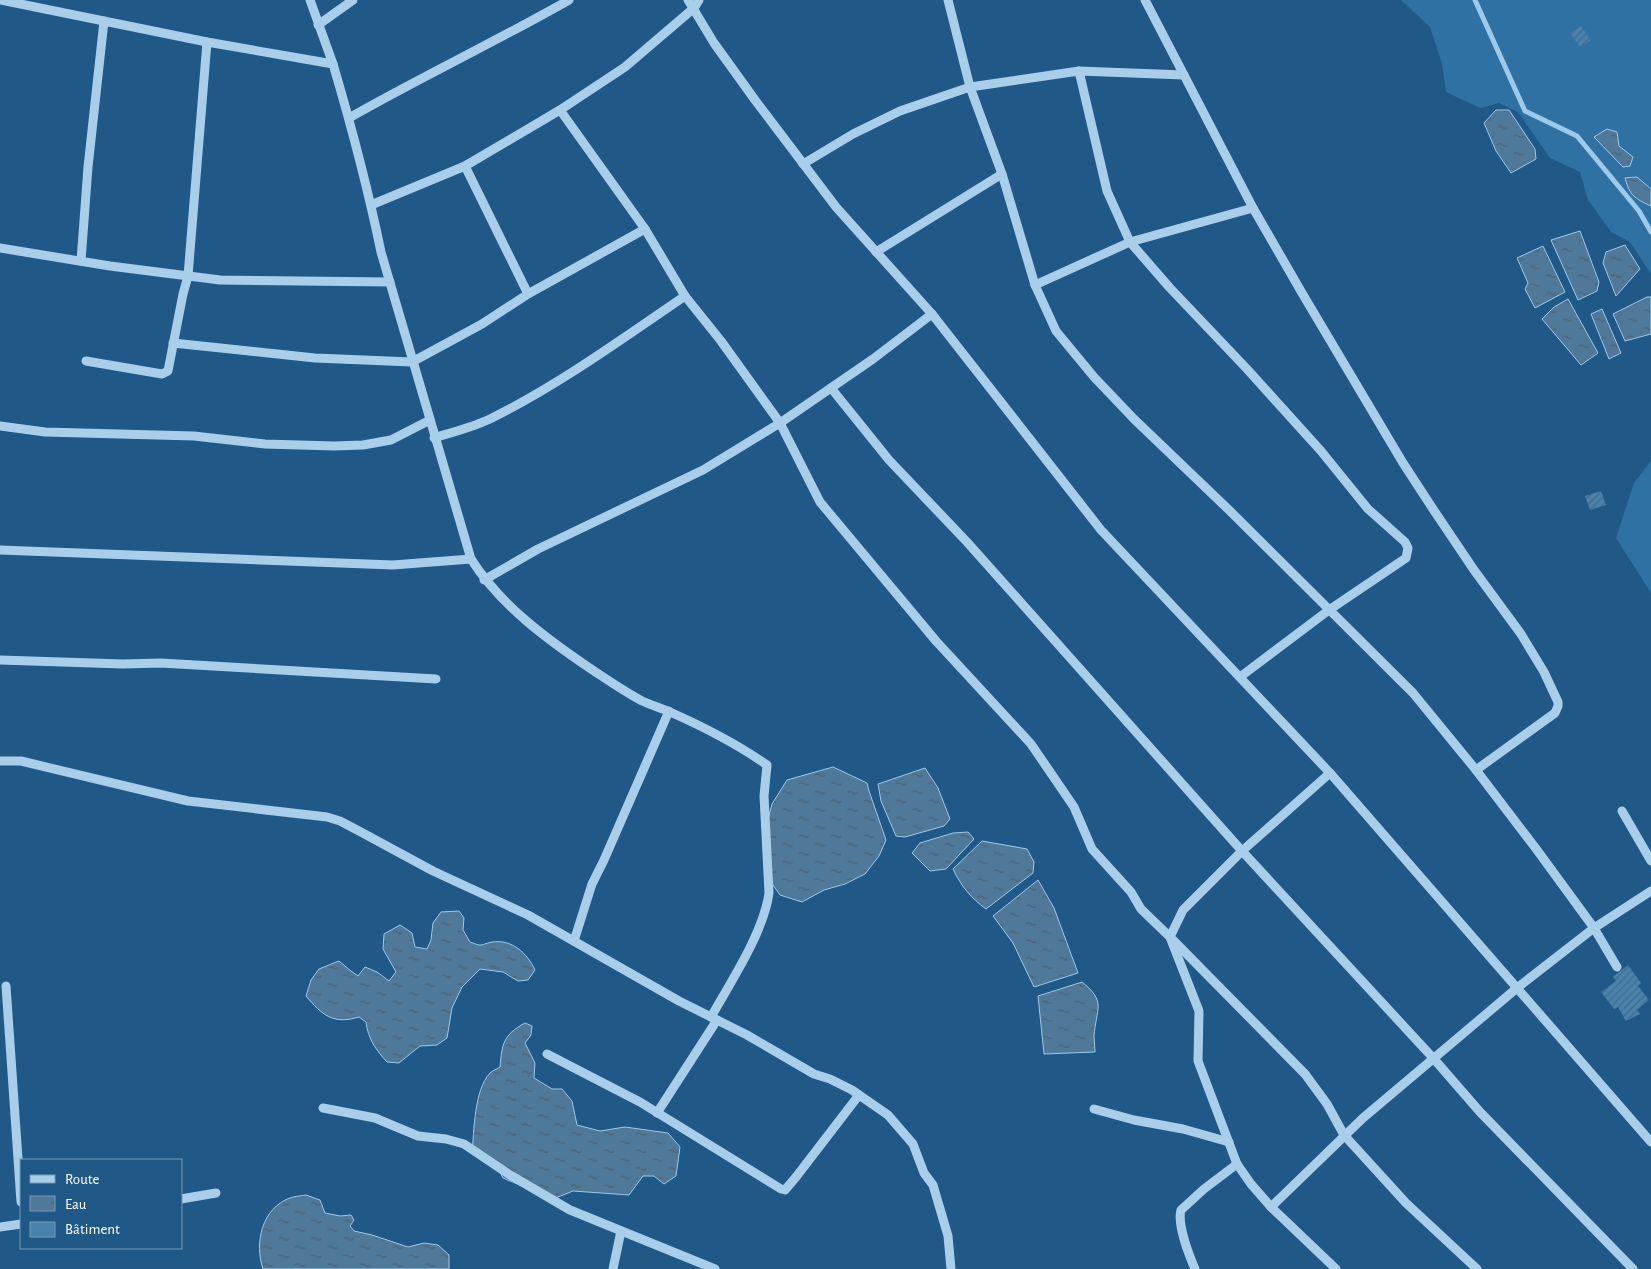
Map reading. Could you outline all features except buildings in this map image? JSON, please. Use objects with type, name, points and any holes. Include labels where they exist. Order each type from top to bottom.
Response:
[{"type":"street","points":[[1,0],[207,42],[333,64]]},
{"type":"street","points":[[310,0],[333,64],[349,118],[381,252],[471,559],[484,580],[533,627],[560,648],[621,689],[739,746],[767,767],[764,796],[769,893],[767,907],[746,955],[714,1019],[657,1113]]},
{"type":"street","points":[[318,25],[353,0]]},
{"type":"street","points":[[349,118],[399,90],[509,34],[569,0]]},
{"type":"street","points":[[688,0],[696,4],[714,43],[836,207],[932,314],[1101,530],[1330,773],[1651,1142]]},
{"type":"street","points":[[948,0],[970,87],[1002,174],[1036,284],[1056,331],[1094,377],[1134,419],[1230,510],[1413,693],[1476,770],[1594,928],[1617,967]]},
{"type":"street","points":[[1145,0],[1253,208],[1404,463],[1474,570],[1521,634],[1544,672],[1558,702],[1555,713],[1476,770]]},
{"type":"street","points":[[371,205],[465,166],[560,110],[625,67],[696,4]]},
{"type":"street","points":[[81,261],[88,167],[104,21]]},
{"type":"street","points":[[86,361],[162,374],[168,371],[188,276],[207,42]]},
{"type":"street","points":[[803,164],[853,134],[900,111],[970,87],[1079,72],[1184,75]]},
{"type":"street","points":[[1079,72],[1107,191],[1130,242],[1308,437],[1368,509],[1405,542],[1408,548],[1406,558],[1329,610],[1240,677]]},
{"type":"street","points":[[560,110],[645,229],[685,296],[721,341],[780,423],[820,502],[936,641],[1031,744],[1074,807],[1092,849],[1131,892],[1142,909],[1304,1074],[1328,1104],[1344,1136],[1406,1203],[1477,1269]]},
{"type":"street","points":[[465,166],[528,294]]},
{"type":"street","points":[[876,252],[1002,174]]},
{"type":"street","points":[[1036,284],[1130,242],[1253,208]]},
{"type":"street","points":[[173,343],[315,358],[412,362],[482,324],[528,294],[645,229]]},
{"type":"street","points":[[0,248],[220,280],[390,282]]},
{"type":"street","points":[[434,438],[471,427],[498,415],[575,371],[685,296]]},
{"type":"street","points":[[484,580],[538,549],[703,470],[780,423],[873,359],[932,314]]},
{"type":"street","points":[[831,388],[889,460],[967,542],[1242,851],[1434,1059],[1480,1112],[1634,1269]]},
{"type":"street","points":[[0,426],[45,432],[194,436],[265,444],[344,446],[364,445],[391,440],[430,420]]},
{"type":"street","points":[[0,550],[393,565],[471,559]]},
{"type":"street","points":[[0,660],[123,664],[161,663],[436,679]]},
{"type":"street","points":[[574,941],[592,884],[669,711]]},
{"type":"street","points":[[0,761],[21,761],[188,801],[334,819],[433,871],[528,915],[814,1074],[830,1079],[859,1095],[888,1114],[913,1144],[924,1173],[933,1185],[948,1236],[951,1269]]},
{"type":"street","points":[[1330,773],[1242,851],[1183,910],[1170,937],[1199,1011],[1198,1062],[1237,1164],[1271,1207],[1336,1269]]},
{"type":"street","points":[[1622,811],[1651,860]]},
{"type":"street","points":[[1271,1207],[1344,1136],[1517,988],[1594,928],[1651,891]]},
{"type":"street","points":[[6,986],[20,1188]]},
{"type":"street","points":[[547,1054],[640,1102],[785,1190],[859,1095]]},
{"type":"street","points":[[323,1108],[375,1118],[418,1136],[446,1139],[464,1144],[510,1175],[570,1210],[715,1269]]},
{"type":"street","points":[[1094,1110],[1134,1120],[1184,1128],[1229,1142]]},
{"type":"street","points":[[1195,1269],[1188,1252],[1180,1221],[1181,1210],[1204,1188],[1237,1164]]},
{"type":"street","points":[[182,1199],[216,1194]]},
{"type":"street","points":[[0,1227],[20,1224]]},
{"type":"street","points":[[613,1269],[621,1231]]},
{"type":"shaded area","points":[[1401,0],[1651,0],[1651,274],[1630,242],[1611,232],[1588,200],[1580,172],[1550,158],[1518,112],[1499,103],[1480,108],[1446,92],[1442,64],[1430,27]]},
{"type":"shaded area","points":[[1651,461],[1651,593],[1616,538],[1634,483]]},
{"type":"water","points":[[1496,110],[1509,110],[1535,149],[1536,159],[1511,173],[1496,151],[1484,123]]},
{"type":"water","points":[[1607,129],[1617,132],[1619,146],[1633,157],[1630,166],[1623,167],[1594,137]]},
{"type":"water","points":[[1637,177],[1651,189],[1651,206],[1637,198],[1629,189],[1625,178]]},
{"type":"water","points":[[1580,231],[1599,282],[1597,291],[1578,300],[1551,240]]},
{"type":"water","points":[[1625,245],[1640,269],[1616,296],[1603,263],[1606,252]]},
{"type":"water","points":[[1543,246],[1565,292],[1535,308],[1525,289],[1528,283],[1517,258]]},
{"type":"water","points":[[1647,297],[1651,297],[1651,334],[1625,341],[1613,314]]},
{"type":"water","points":[[1568,299],[1598,353],[1581,365],[1542,319],[1554,307]]},
{"type":"water","points":[[1602,309],[1621,353],[1609,359],[1591,314]]},
{"type":"water","points":[[833,767],[867,783],[886,840],[879,856],[865,874],[845,884],[824,890],[802,902],[780,895],[768,878],[764,834],[772,804],[787,780]]},
{"type":"water","points":[[925,768],[938,788],[950,819],[944,826],[905,837],[896,836],[881,801],[878,784]]},
{"type":"water","points":[[968,832],[974,839],[946,869],[930,871],[912,853],[920,843],[953,833]]},
{"type":"water","points":[[982,841],[1027,849],[1034,862],[1033,873],[986,909],[967,891],[953,869]]},
{"type":"water","points":[[1038,880],[1054,908],[1078,973],[1034,987],[1013,943],[993,916]]},
{"type":"water","points":[[459,911],[464,918],[463,930],[470,942],[477,945],[499,942],[512,945],[528,958],[535,970],[528,980],[518,981],[503,972],[480,969],[462,987],[452,1008],[447,1038],[437,1045],[420,1046],[399,1063],[387,1062],[373,1044],[366,1022],[359,1017],[342,1020],[329,1017],[306,996],[311,980],[319,969],[339,961],[358,976],[365,967],[377,972],[389,981],[396,972],[383,949],[384,934],[400,925],[412,933],[415,947],[427,949],[431,940],[433,923],[441,912]]},
{"type":"water","points":[[1082,982],[1095,995],[1098,1006],[1094,1036],[1095,1052],[1044,1054],[1038,996]]},
{"type":"water","points":[[525,1023],[532,1026],[531,1035],[525,1043],[535,1063],[534,1078],[552,1089],[562,1089],[572,1101],[577,1125],[600,1131],[625,1127],[668,1133],[680,1147],[676,1176],[664,1184],[654,1176],[643,1176],[629,1195],[573,1191],[553,1199],[503,1178],[494,1161],[472,1154],[478,1100],[485,1080],[490,1073],[500,1067],[503,1046],[508,1036]]},
{"type":"water","points":[[306,1195],[320,1200],[325,1213],[340,1216],[351,1215],[354,1220],[350,1226],[354,1231],[408,1247],[424,1243],[438,1245],[449,1255],[449,1269],[263,1269],[259,1248],[260,1238],[267,1218],[280,1203],[292,1197]]},
{"type":"waterway","points":[[1475,0],[1525,111],[1577,136],[1639,211],[1651,232]]}]
